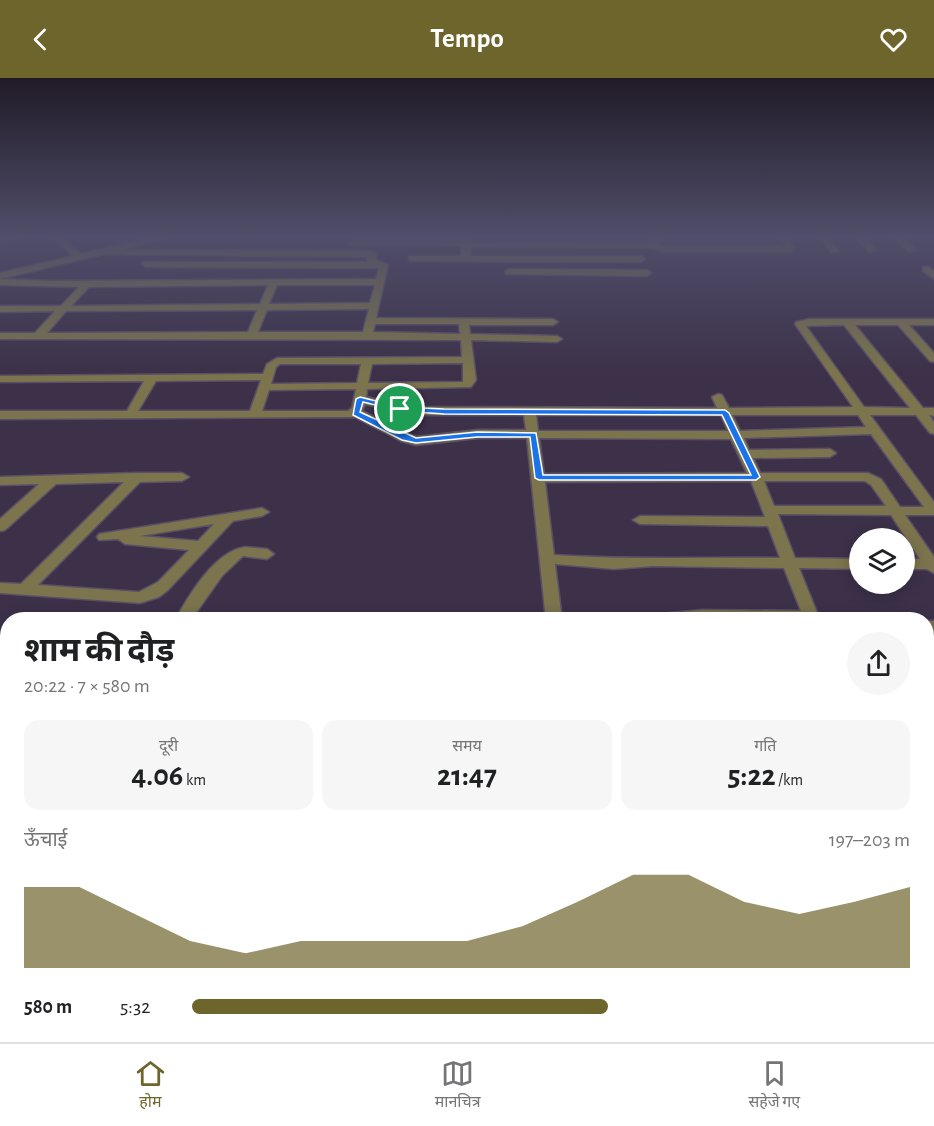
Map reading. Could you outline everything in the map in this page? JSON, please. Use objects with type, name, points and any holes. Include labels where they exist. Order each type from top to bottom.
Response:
[{"type":"street","points":[[0,282],[86,284],[379,282],[375,306],[366,335]]},
{"type":"street","points":[[39,336],[86,284]]},
{"type":"street","points":[[252,334],[273,284]]},
{"type":"street","points":[[0,309],[375,306]]},
{"type":"street","points":[[371,321],[553,322]]},
{"type":"street","points":[[0,379],[152,378],[362,386],[467,385],[470,380],[464,321]]},
{"type":"street","points":[[847,322],[934,430]]},
{"type":"street","points":[[901,322],[934,359]]},
{"type":"street","points":[[934,322],[800,324],[934,511]]},
{"type":"street","points":[[0,336],[252,334],[557,339]]},
{"type":"street","points":[[356,413],[367,360]]},
{"type":"street","points":[[255,415],[271,366],[276,361],[467,360]]},
{"type":"street","points":[[131,414],[152,378]]},
{"type":"street","points":[[718,397],[756,477],[810,612]]},
{"type":"street","points":[[360,399],[412,411],[934,412]]},
{"type":"street","points":[[477,434],[478,412]]},
{"type":"street","points":[[530,412],[554,612]]},
{"type":"street","points":[[0,414],[345,415],[356,413],[405,438],[416,441],[477,434],[736,435],[875,430]]},
{"type":"street","points":[[745,454],[830,453]]},
{"type":"street","points":[[24,590],[137,477]]},
{"type":"street","points":[[0,481],[182,477]]},
{"type":"street","points":[[539,478],[868,477],[876,482],[933,566]]},
{"type":"street","points":[[0,527],[53,479]]},
{"type":"street","points":[[640,520],[894,509],[934,511]]},
{"type":"street","points":[[104,537],[262,512]]},
{"type":"street","points":[[0,588],[140,598],[163,586],[229,517]]},
{"type":"street","points":[[80,534],[202,546]]},
{"type":"street","points":[[188,612],[232,556],[244,551],[267,554]]},
{"type":"street","points":[[548,559],[593,564],[654,561],[849,564]]},
{"type":"street","points":[[915,565],[933,566]]},
{"type":"route","points":[[360,399],[400,409],[444,412],[725,413],[756,477],[539,478],[533,435],[477,434],[416,441],[405,438],[356,413],[360,399]]}]
